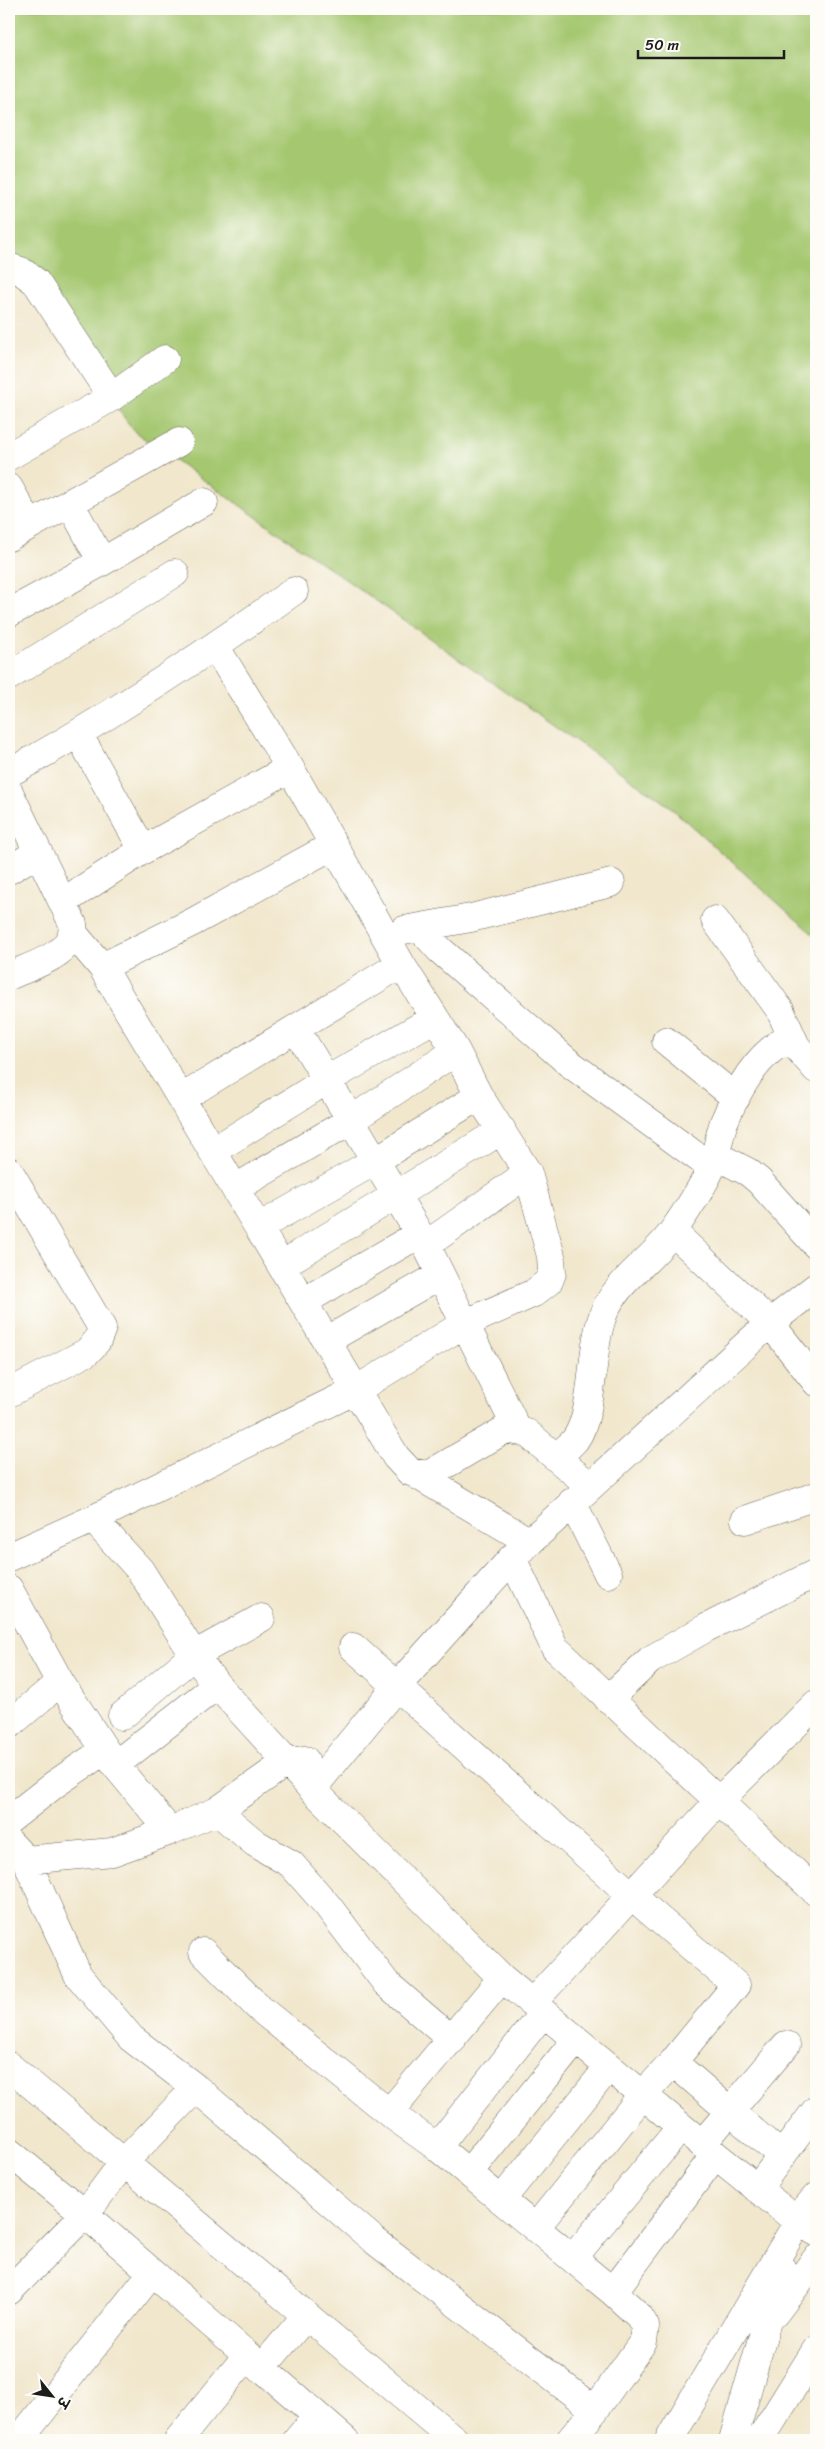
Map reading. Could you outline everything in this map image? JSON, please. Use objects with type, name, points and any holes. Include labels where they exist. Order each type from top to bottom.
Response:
[{"type":"street","points":[[9,267],[21,271],[36,282],[112,397]]},
{"type":"street","points":[[9,456],[112,397],[165,359]]},
{"type":"street","points":[[9,488],[19,531],[179,442]]},
{"type":"street","points":[[9,613],[102,562],[204,502]]},
{"type":"street","points":[[70,503],[102,562]]},
{"type":"street","points":[[9,676],[175,572]]},
{"type":"street","points":[[9,773],[79,735],[215,646],[294,591]]},
{"type":"street","points":[[9,1558],[93,1519],[356,1390],[464,1324],[534,1293],[549,1281],[552,1273],[551,1256],[528,1173],[480,1096],[456,1050],[383,934],[290,768],[215,646]]},
{"type":"street","points":[[79,735],[143,850]]},
{"type":"street","points":[[63,902],[143,850],[290,768]]},
{"type":"street","points":[[9,792],[37,854],[63,902],[73,924],[74,934],[102,967],[396,1457],[410,1472],[417,1475],[521,1550],[555,1648],[816,1892]]},
{"type":"street","points":[[102,967],[194,922],[332,846]]},
{"type":"street","points":[[9,870],[37,854]]},
{"type":"street","points":[[383,934],[471,918],[612,883]]},
{"type":"street","points":[[716,920],[780,1010],[796,1046],[816,1068]]},
{"type":"street","points":[[420,928],[440,950],[569,1063],[713,1161],[748,1172],[759,1181],[816,1245]]},
{"type":"street","points":[[9,976],[62,950],[74,934]]},
{"type":"street","points":[[182,1098],[401,964]]},
{"type":"street","points":[[213,1151],[327,1080],[435,1018]]},
{"type":"street","points":[[296,1029],[422,1240],[517,1430]]},
{"type":"street","points":[[666,1041],[736,1098]]},
{"type":"street","points":[[556,1457],[574,1441],[583,1423],[598,1329],[607,1307],[616,1293],[673,1232],[713,1161],[724,1123],[736,1098],[759,1062],[773,1047],[784,1041],[796,1046]]},
{"type":"street","points":[[236,1188],[351,1120],[456,1050]]},
{"type":"street","points":[[259,1227],[375,1161],[480,1096]]},
{"type":"street","points":[[282,1265],[502,1130]]},
{"type":"street","points":[[9,1171],[102,1328],[96,1341],[87,1352],[9,1393]]},
{"type":"street","points":[[303,1302],[422,1240],[528,1173]]},
{"type":"street","points":[[673,1232],[770,1323],[816,1382]]},
{"type":"street","points":[[326,1341],[440,1275]]},
{"type":"street","points":[[312,1789],[396,1687],[521,1550],[770,1323],[816,1287]]},
{"type":"street","points":[[417,1475],[428,1474],[506,1429],[527,1433],[556,1457],[581,1494],[608,1574]]},
{"type":"street","points":[[745,1520],[816,1496]]},
{"type":"street","points":[[93,1519],[140,1570],[194,1655],[217,1685],[312,1789],[502,1978],[708,2150],[806,2226],[816,2197]]},
{"type":"street","points":[[608,1699],[650,1660],[706,1628],[816,1573]]},
{"type":"street","points":[[9,1590],[60,1682],[110,1757],[170,1832]]},
{"type":"street","points":[[122,1716],[194,1655],[261,1618]]},
{"type":"street","points":[[353,1646],[396,1687],[631,1895],[736,1984],[536,2227]]},
{"type":"street","points":[[9,1725],[60,1682]]},
{"type":"street","points":[[9,1820],[54,1784],[110,1757],[217,1685]]},
{"type":"street","points":[[437,2147],[538,2008],[631,1895],[718,1802],[816,1704]]},
{"type":"street","points":[[339,1756],[287,1762],[217,1811],[170,1832],[112,1852],[18,1851],[78,1975],[131,2038],[196,2088],[375,2241],[595,2410]]},
{"type":"street","points":[[217,1811],[255,1843],[291,1864],[327,1905],[386,1983],[452,2040]]},
{"type":"street","points":[[203,1952],[259,2008],[389,2113],[469,2172],[573,2258],[639,2316],[645,2326],[643,2342],[595,2410],[570,2440]]},
{"type":"street","points":[[389,2113],[502,1978]]},
{"type":"street","points":[[469,2172],[576,2040]]},
{"type":"street","points":[[613,2292],[708,2150],[730,2111],[786,2045]]},
{"type":"street","points":[[673,2062],[782,2156]]},
{"type":"street","points":[[9,2066],[455,2440]]},
{"type":"street","points":[[502,2200],[608,2068]]},
{"type":"street","points":[[9,2291],[85,2214],[124,2162],[196,2088]]},
{"type":"street","points":[[757,2189],[816,2110]]},
{"type":"street","points":[[573,2258],[681,2127]]},
{"type":"street","points":[[9,2152],[85,2214],[345,2440]]},
{"type":"street","points":[[669,2440],[792,2232],[733,2440]]},
{"type":"street","points":[[766,2325],[816,2259]]},
{"type":"street","points":[[20,2440],[152,2273]]},
{"type":"street","points":[[178,2440],[254,2362],[306,2316]]},
{"type":"street","points":[[767,2438],[816,2350]]},
{"type":"street","points":[[296,2440],[317,2416]]},
{"type":"green space","points":[[9,9],[816,9],[816,937],[669,806],[135,432],[9,264]]}]
